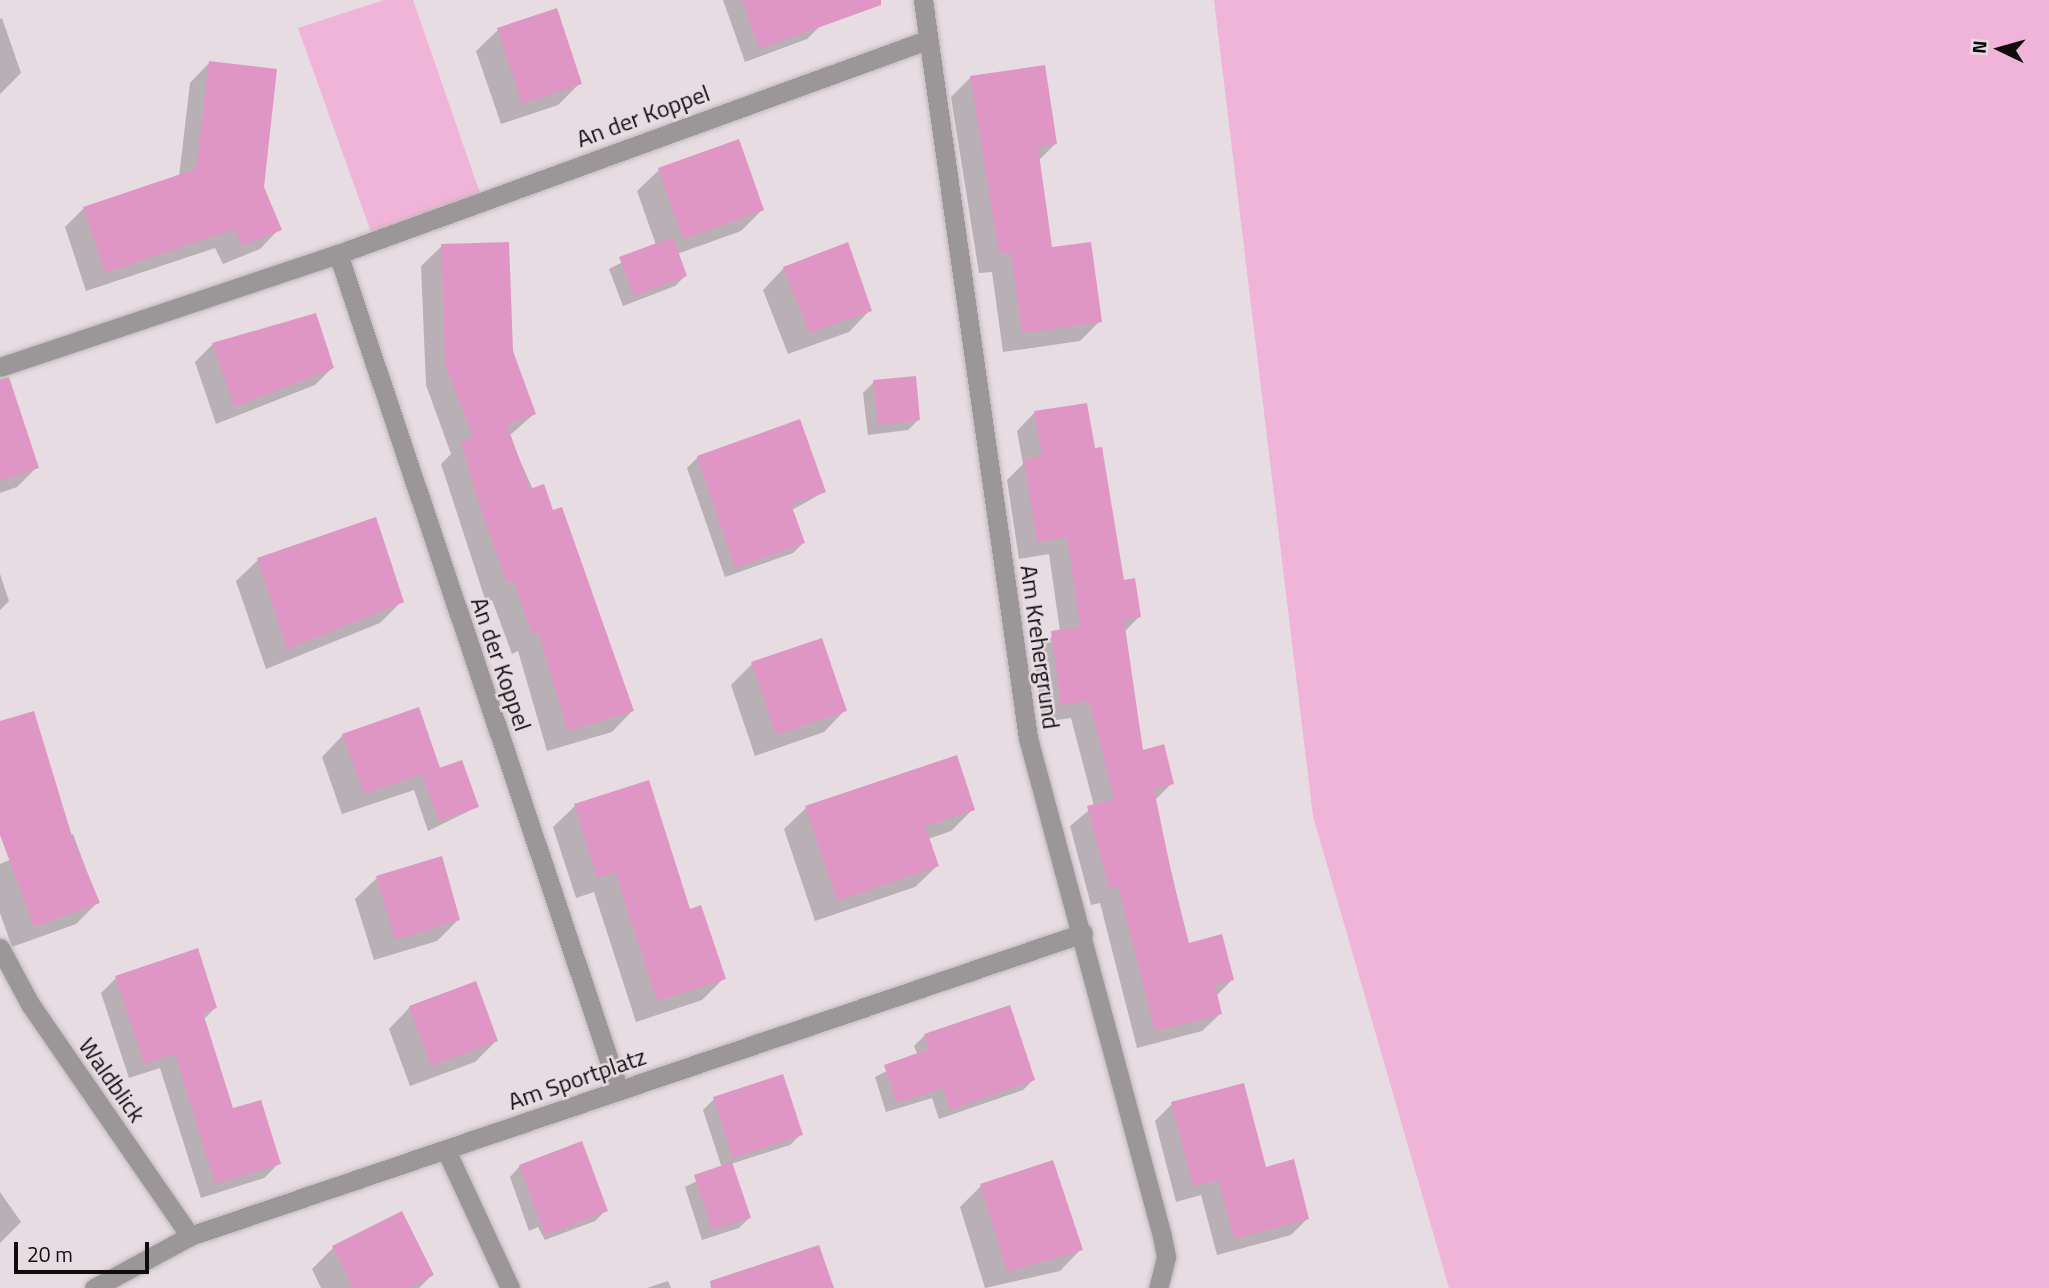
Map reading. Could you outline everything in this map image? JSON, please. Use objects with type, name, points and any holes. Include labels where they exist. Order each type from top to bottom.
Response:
[{"type":"street","name":"Am Krehergrund","points":[[923,0],[1028,738],[1083,933],[1162,1236],[1166,1257],[1158,1288]]},
{"type":"street","name":"An der Koppel","points":[[0,367],[338,254],[927,40]]},
{"type":"street","name":"An der Koppel","points":[[338,254],[619,1090]]},
{"type":"street","name":"Am Sportplatz","points":[[94,1288],[190,1237],[1083,933]]},
{"type":"street","name":"Waldblick","points":[[0,948],[30,1004],[190,1237]]},
{"type":"street","points":[[446,1150],[510,1288]]},
{"type":"shaded area","points":[[384,0],[413,0],[482,199],[373,238],[298,28]]},
{"type":"shaded area","points":[[1214,0],[2049,0],[2049,1288],[1449,1288],[1313,816]]},
{"type":"building","points":[[742,0],[881,0],[881,5],[759,49]]},
{"type":"building","points":[[557,8],[582,84],[522,104],[497,28]]},
{"type":"building","points":[[209,61],[277,69],[264,187],[282,230],[242,246],[235,229],[105,273],[83,207],[196,169]]},
{"type":"building","points":[[1045,65],[1057,144],[1038,147],[1052,247],[1091,242],[1102,322],[1022,333],[1011,253],[999,254],[970,76]]},
{"type":"building","points":[[739,139],[764,210],[683,239],[658,168]]},
{"type":"building","points":[[673,237],[687,276],[634,296],[619,257]]},
{"type":"building","points":[[509,242],[513,351],[536,414],[507,425],[530,489],[544,484],[553,510],[562,507],[634,711],[568,731],[538,632],[532,634],[513,580],[507,583],[480,507],[461,442],[473,437],[445,364],[441,244]]},
{"type":"building","points":[[848,242],[872,311],[809,333],[783,267]]},
{"type":"building","points":[[316,313],[334,368],[234,407],[212,343]]},
{"type":"building","points":[[916,376],[920,420],[878,425],[873,380]]},
{"type":"building","points":[[9,377],[39,468],[0,481],[0,379]]},
{"type":"building","points":[[1087,403],[1095,448],[1102,447],[1124,580],[1135,578],[1141,617],[1124,620],[1143,750],[1164,744],[1174,784],[1154,789],[1189,943],[1222,934],[1234,980],[1215,985],[1222,1014],[1155,1031],[1118,886],[1109,888],[1087,806],[1114,799],[1089,701],[1061,705],[1051,631],[1080,626],[1067,537],[1037,542],[1024,460],[1042,456],[1034,411]]},
{"type":"building","points":[[800,419],[826,492],[791,504],[805,543],[735,568],[697,456]]},
{"type":"building","points":[[376,517],[404,602],[287,649],[257,558]]},
{"type":"building","points":[[822,638],[847,711],[776,735],[751,662]]},
{"type":"building","points":[[419,707],[440,768],[364,794],[342,734]]},
{"type":"building","points":[[34,711],[71,833],[100,903],[34,927],[0,835],[0,721]]},
{"type":"building","points":[[957,755],[975,810],[925,826],[939,866],[837,901],[805,806]]},
{"type":"building","points":[[462,760],[479,807],[439,821],[422,774]]},
{"type":"building","points":[[649,780],[690,909],[701,905],[726,979],[657,1001],[615,872],[597,878],[574,804]]},
{"type":"building","points":[[442,856],[460,920],[395,940],[376,876]]},
{"type":"building","points":[[198,948],[217,1008],[203,1013],[233,1108],[261,1100],[281,1164],[215,1184],[175,1054],[144,1064],[115,976]]},
{"type":"building","points":[[476,981],[498,1041],[431,1066],[409,1006]]},
{"type":"building","points":[[1010,1005],[1035,1080],[950,1110],[943,1088],[897,1103],[884,1065],[929,1049],[924,1034]]},
{"type":"building","points":[[783,1074],[803,1135],[733,1158],[713,1097]]},
{"type":"building","points":[[1244,1083],[1266,1167],[1294,1159],[1309,1219],[1234,1239],[1218,1180],[1193,1186],[1171,1102]]},
{"type":"building","points":[[582,1141],[608,1211],[545,1235],[519,1165]]},
{"type":"building","points":[[1053,1160],[1083,1250],[1007,1272],[980,1184]]},
{"type":"building","points":[[732,1162],[751,1218],[712,1230],[694,1175]]},
{"type":"building","points":[[402,1211],[434,1275],[408,1288],[353,1288],[332,1246]]},
{"type":"building","points":[[819,1245],[834,1288],[711,1288],[710,1281]]}]
